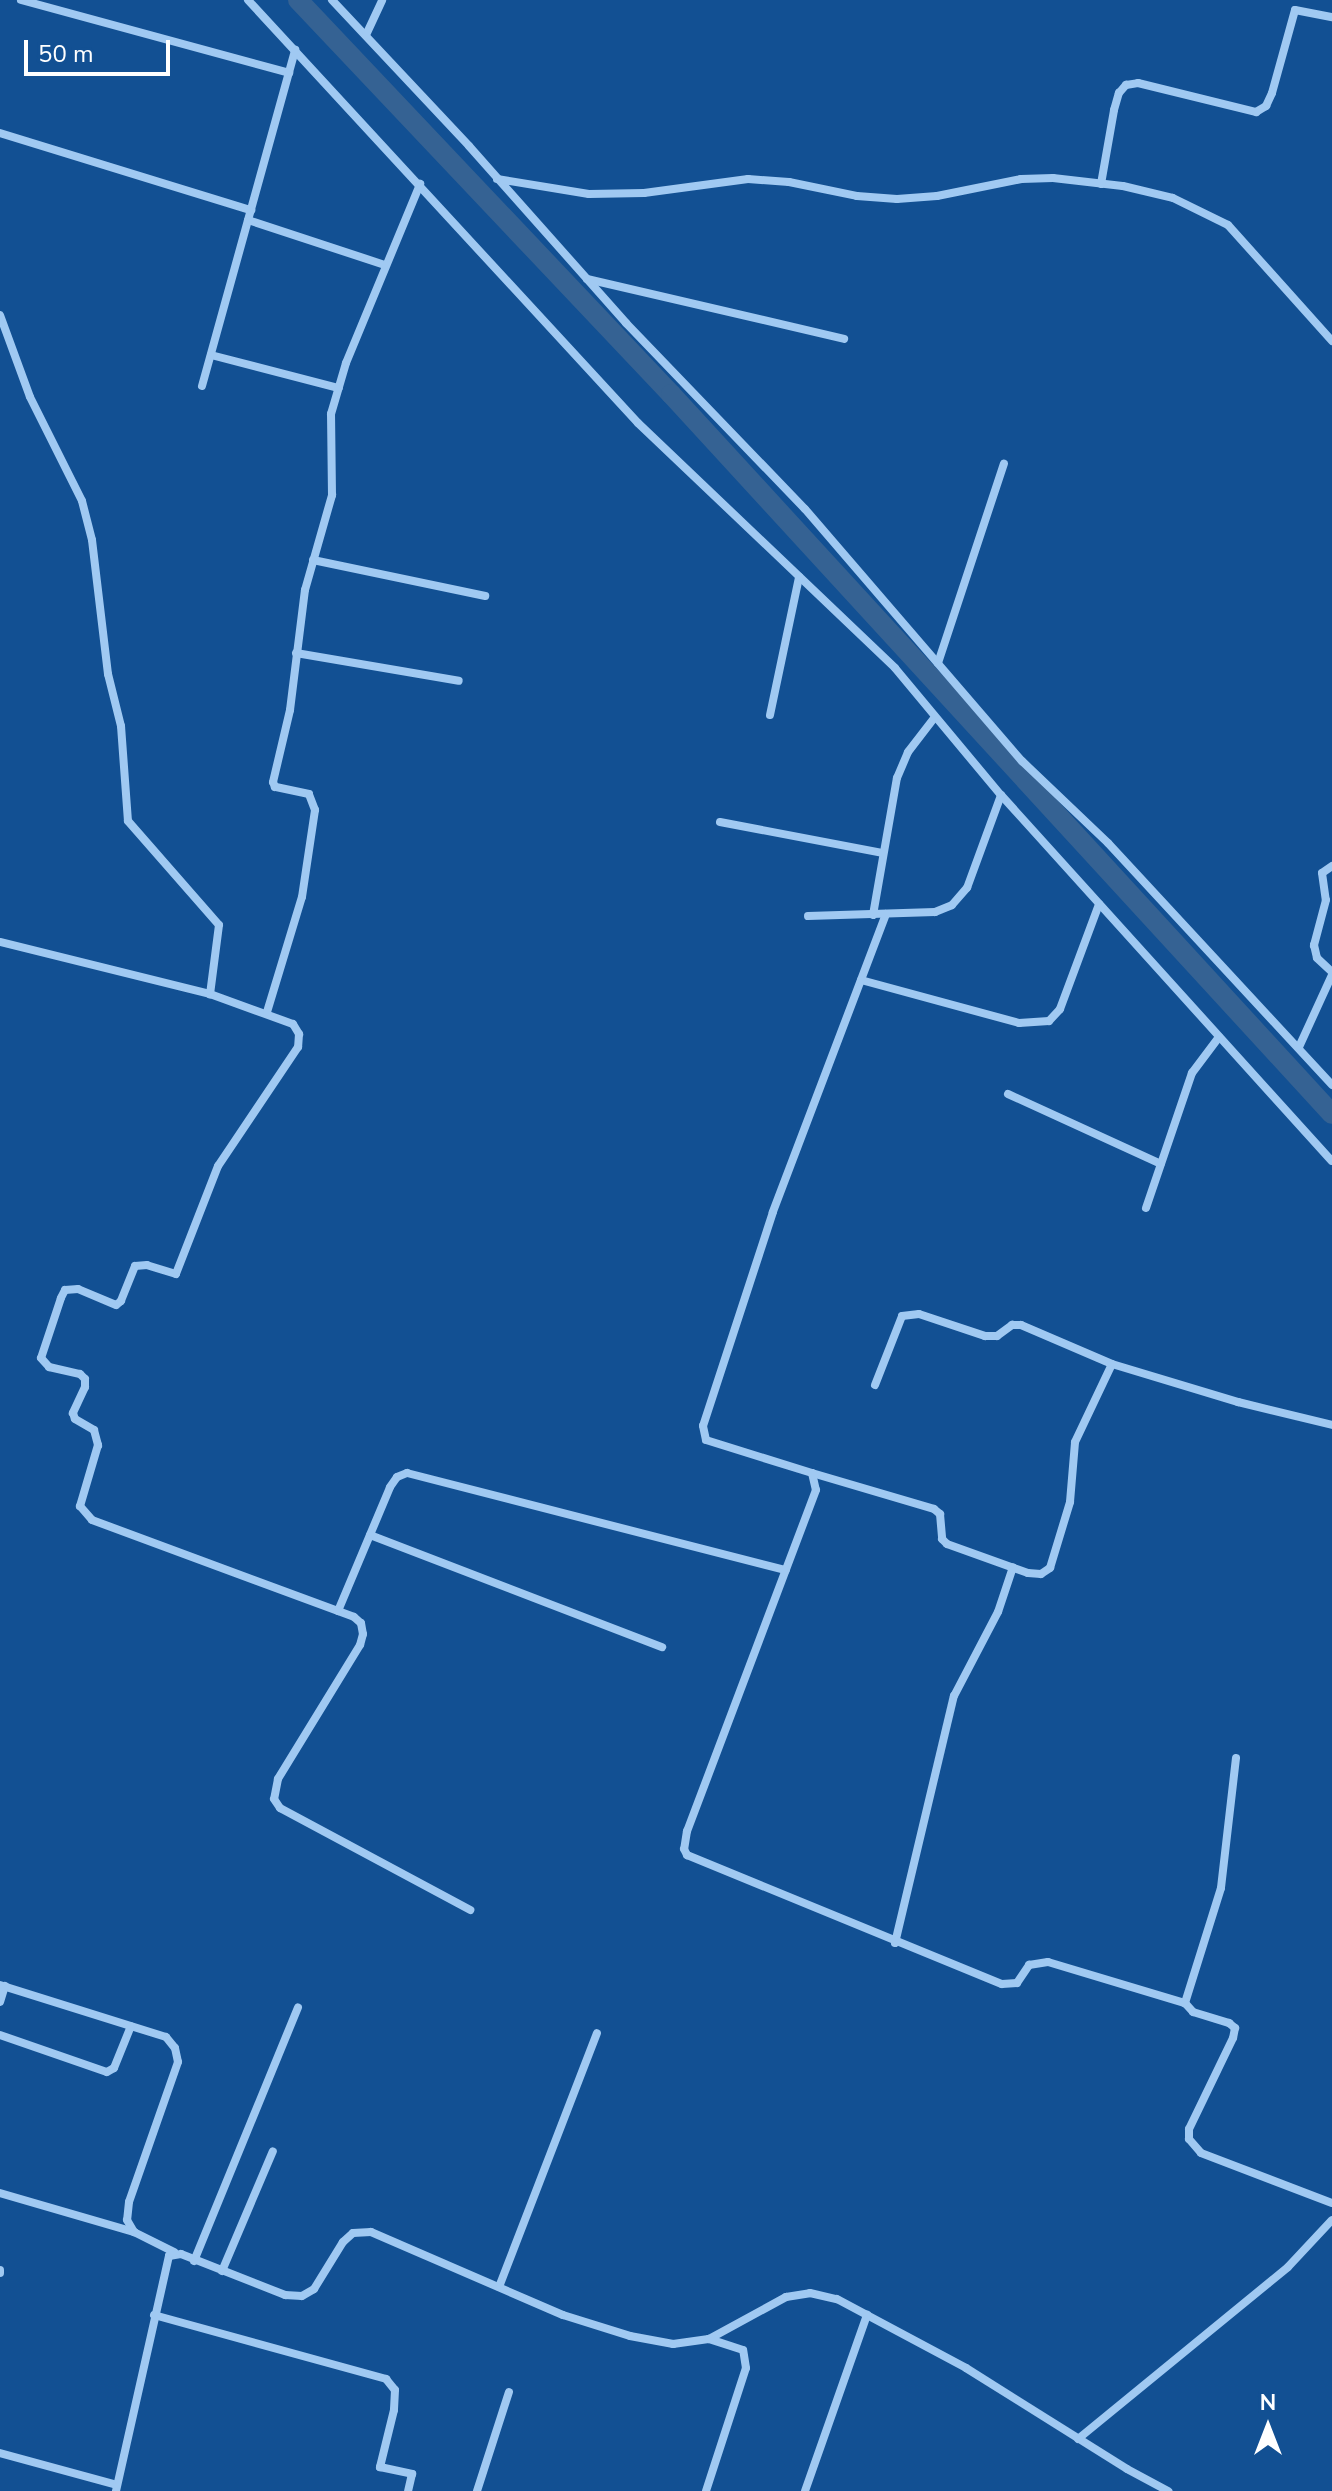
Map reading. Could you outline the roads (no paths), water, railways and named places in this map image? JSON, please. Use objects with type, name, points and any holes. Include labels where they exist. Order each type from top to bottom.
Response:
[{"type":"street","points":[[21,0],[289,73]]},
{"type":"street","points":[[248,0],[638,423],[895,668],[1001,795],[1332,1161]]},
{"type":"street","points":[[332,0],[586,279],[805,509],[1022,761],[1108,843],[1332,1085]]},
{"type":"street","points":[[366,35],[382,0]]},
{"type":"street","points":[[1101,184],[1114,110],[1119,93],[1126,85],[1138,83],[1256,112],[1266,106],[1272,93],[1295,10],[1332,17]]},
{"type":"street","points":[[202,386],[295,50]]},
{"type":"street","points":[[0,133],[251,210]]},
{"type":"street","points":[[497,179],[589,194],[644,193],[748,179],[789,182],[857,196],[897,199],[937,196],[1021,179],[1053,178],[1101,184],[1173,198],[1228,225],[1332,341]]},
{"type":"street","points":[[267,1012],[302,897],[315,810],[309,794],[275,787],[273,782],[290,710],[296,653],[313,560],[332,495],[331,414],[385,265],[420,184]]},
{"type":"street","points":[[248,220],[385,265]]},
{"type":"street","points":[[586,279],[844,339]]},
{"type":"street","points":[[0,315],[30,397],[82,501],[92,540],[108,674],[121,726],[128,821],[219,925],[210,994]]},
{"type":"street","points":[[211,355],[339,388]]},
{"type":"street","points":[[938,663],[1004,464]]},
{"type":"street","points":[[313,560],[485,596]]},
{"type":"street","points":[[770,715],[799,577]]},
{"type":"street","points":[[296,653],[459,681]]},
{"type":"street","points":[[873,915],[897,778],[908,752],[935,717]]},
{"type":"street","points":[[808,916],[935,912],[952,905],[967,888],[1001,795]]},
{"type":"street","points":[[720,822],[882,853]]},
{"type":"street","points":[[1299,1047],[1332,974],[1317,958],[1314,945],[1326,900],[1322,873],[1332,866]]},
{"type":"street","points":[[861,980],[1019,1023],[1049,1021],[1060,1009],[1099,904]]},
{"type":"street","points":[[886,914],[773,1212],[703,1426],[706,1440],[934,1509],[940,1514],[942,1539],[947,1544],[1041,1574],[1050,1568],[1070,1502],[1075,1442],[1112,1364]]},
{"type":"street","points":[[0,942],[210,994],[267,1012],[293,1024],[299,1034],[298,1047],[218,1166],[180,1269],[169,1274],[147,1265],[135,1266],[116,1305],[78,1289],[65,1290],[41,1358],[49,1367],[80,1374],[85,1379],[85,1387],[73,1413],[75,1419],[94,1430],[98,1445],[80,1498],[82,1512],[92,1520],[338,1611],[361,1623],[363,1634],[360,1645],[278,1779],[274,1799],[280,1808],[470,1910]]},
{"type":"street","points":[[1146,1208],[1192,1073],[1219,1037]]},
{"type":"street","points":[[1008,1094],[1161,1164]]},
{"type":"street","points":[[875,1385],[902,1316],[911,1313],[985,1336],[997,1336],[1012,1325],[1021,1325],[1112,1364],[1238,1402],[1332,1425]]},
{"type":"street","points":[[338,1611],[390,1487],[397,1477],[407,1473],[786,1570]]},
{"type":"street","points":[[812,1473],[816,1490],[687,1831],[684,1849],[687,1855],[895,1943],[1002,1984],[1017,1983],[1029,1965],[1048,1962],[1185,2003],[1193,2012],[1219,2018],[1235,2028],[1233,2038],[1189,2129],[1192,2147],[1332,2203]]},
{"type":"street","points":[[370,1535],[662,1647]]},
{"type":"street","points":[[895,1943],[954,1696],[998,1612],[1013,1567]]},
{"type":"street","points":[[1185,2003],[1221,1888],[1236,1758]]},
{"type":"street","points":[[0,2002],[2,1985],[166,2037],[175,2048],[178,2062],[129,2202],[127,2220],[134,2232]]},
{"type":"street","points":[[194,2261],[298,2008]]},
{"type":"street","points":[[0,2035],[107,2072],[114,2068],[131,2026]]},
{"type":"street","points":[[499,2287],[597,2033]]},
{"type":"street","points":[[222,2271],[273,2151]]},
{"type":"street","points":[[0,2193],[134,2232],[194,2261],[285,2295],[302,2296],[314,2289],[343,2242],[353,2233],[371,2232],[563,2315],[630,2336],[673,2344],[709,2339],[786,2297],[810,2293],[837,2299],[966,2368],[1168,2491]]},
{"type":"street","points":[[1078,2439],[1288,2267],[1332,2220]]},
{"type":"street","points":[[0,2453],[117,2488],[166,2261],[174,2252]]},
{"type":"street","points":[[154,2315],[386,2379],[395,2390],[394,2410],[380,2467],[412,2474],[408,2491]]},
{"type":"street","points":[[805,2491],[867,2315]]},
{"type":"street","points":[[706,2491],[746,2368],[743,2350],[709,2339]]},
{"type":"street","points":[[477,2491],[509,2392]]},
{"type":"waterway","points":[[298,0],[671,394],[1332,1114]]}]
